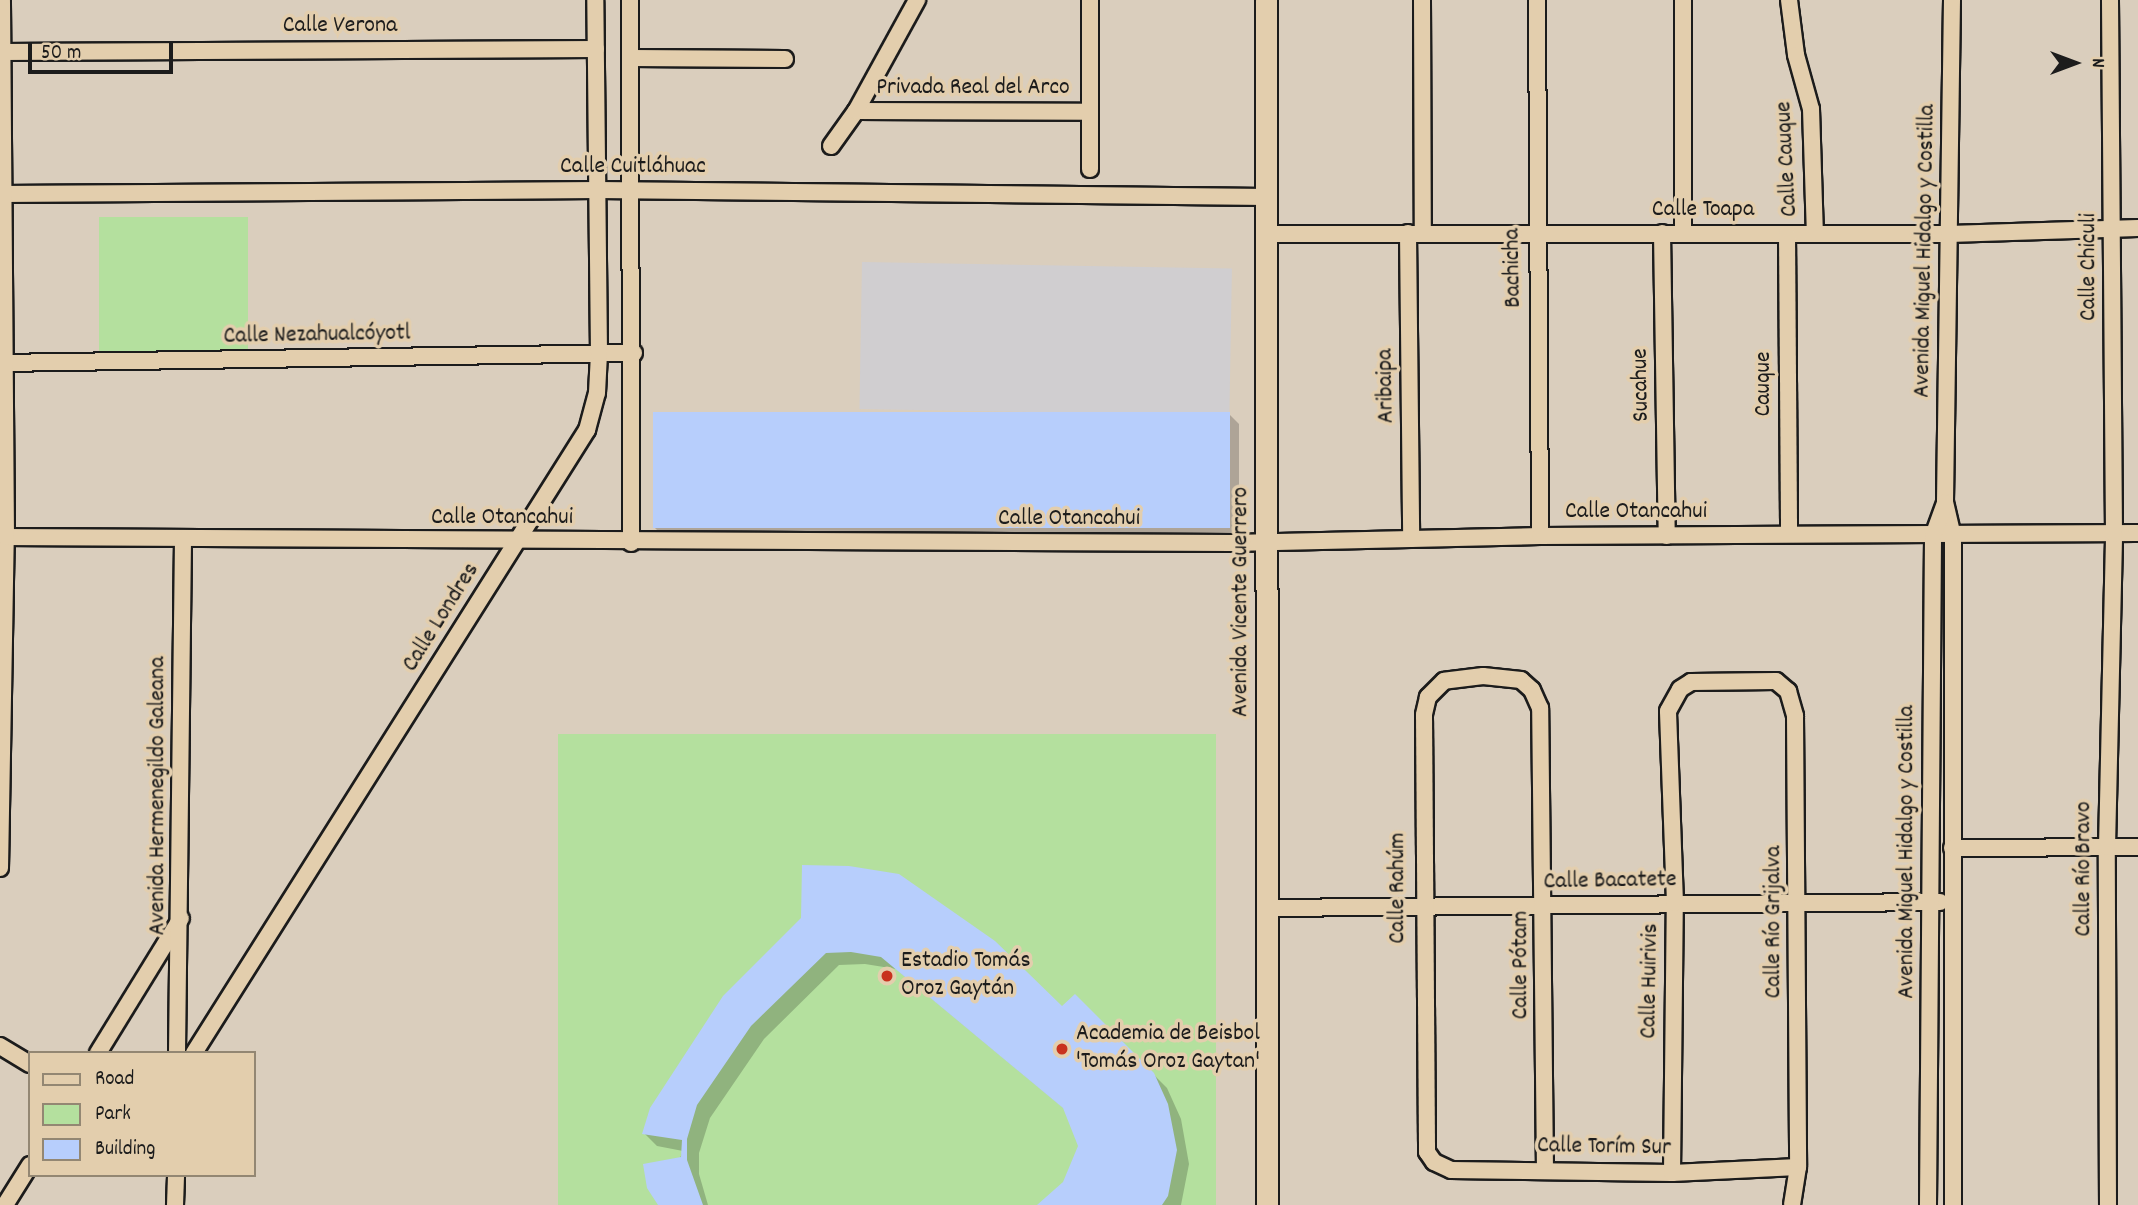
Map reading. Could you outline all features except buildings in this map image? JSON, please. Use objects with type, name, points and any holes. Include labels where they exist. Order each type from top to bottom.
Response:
[{"type":"main road","name":"Avenida Vicente Guerrero","points":[[1266,0],[1267,1205]]},
{"type":"street","points":[[0,869],[3,537],[2,0]]},
{"type":"street","name":"Calle Londres","points":[[195,1051],[587,430],[597,393],[599,353],[594,0]]},
{"type":"street","points":[[630,0],[634,353],[631,543]]},
{"type":"street","name":"Privada Real del Arco","points":[[831,146],[856,111],[917,0]]},
{"type":"street","name":"Privada Real del Arco","points":[[1090,0],[1090,170]]},
{"type":"street","name":"Aribaipa","points":[[1411,538],[1415,233],[1422,0]]},
{"type":"street","name":"Bachicha","points":[[1537,0],[1536,233],[1540,536]]},
{"type":"street","points":[[1683,0],[1683,233]]},
{"type":"street","name":"Calle Cauque","points":[[1789,0],[1796,55],[1811,109],[1815,234]]},
{"type":"street","name":"Avenida Miguel Hidalgo y Costilla","points":[[1952,0],[1945,502],[1953,536],[1953,1205]]},
{"type":"street","name":"Calle Chiculi","points":[[2110,0],[2114,534]]},
{"type":"street","name":"Calle Verona","points":[[2,52],[596,49]]},
{"type":"street","points":[[631,58],[785,59]]},
{"type":"street","name":"Privada Real del Arco","points":[[856,111],[1089,112]]},
{"type":"street","name":"Calle Cuitláhuac","points":[[2,194],[633,190],[1267,197]]},
{"type":"street","name":"Calle Toapa","points":[[1268,234],[1949,234],[2138,228]]},
{"type":"street","name":"Sucahue","points":[[1662,233],[1667,536]]},
{"type":"street","name":"Cauque","points":[[1787,234],[1789,533]]},
{"type":"street","name":"Calle Nezahualcóyotl","points":[[3,363],[634,353]]},
{"type":"street","name":"Avenida Miguel Hidalgo y Costilla","points":[[1928,1205],[1933,536],[1945,502]]},
{"type":"street","name":"Calle Otancahui","points":[[3,537],[631,543],[1268,542],[1789,533],[1933,536],[2138,534]]},
{"type":"street","name":"Calle Río Bravo","points":[[2108,1205],[2106,847],[2114,534]]},
{"type":"street","name":"Avenida Hermenegildo Galeana","points":[[177,1051],[181,917],[183,540]]},
{"type":"street","name":"Calle Rahúm","points":[[1424,1143],[1422,906],[1425,704],[1444,681],[1483,676]]},
{"type":"street","name":"Calle Pótam","points":[[1483,676],[1521,680],[1538,700],[1545,906],[1545,1170]]},
{"type":"street","name":"Calle Huirivis","points":[[1672,1173],[1675,903],[1668,711],[1680,689],[1691,682],[1741,679]]},
{"type":"street","name":"Calle Río Grijalva","points":[[1741,679],[1782,683],[1792,702],[1798,905],[1798,1167],[1792,1205]]},
{"type":"street","points":[[1952,848],[2138,847]]},
{"type":"street","name":"Calle Bacatete","points":[[1267,908],[1953,902]]},
{"type":"street","points":[[99,1051],[181,917]]},
{"type":"street","points":[[0,1046],[28,1062]]},
{"type":"street","name":"Calle Torím Sur","points":[[1424,1143],[1434,1162],[1451,1170],[1672,1173],[1798,1167]]},
{"type":"street","points":[[5,1205],[28,1168]]},
{"type":"street","points":[[175,1205],[176,1177]]},
{"type":"shaded area","points":[[862,262],[1232,268],[1229,415],[859,409]]},
{"type":"green space","points":[[99,217],[248,217],[248,355],[99,355]]},
{"type":"green space","name":"Estadio Tomás Oroz Gaytán","points":[[558,734],[1216,734],[1216,1205],[558,1205]]},
{"type":"place","name":"Estadio Tomás Oroz Gaytán","points":[[887,976]]},
{"type":"place","name":"Academia de Beisbol 'Tomás Oroz Gaytan'","points":[[1062,1049]]}]
